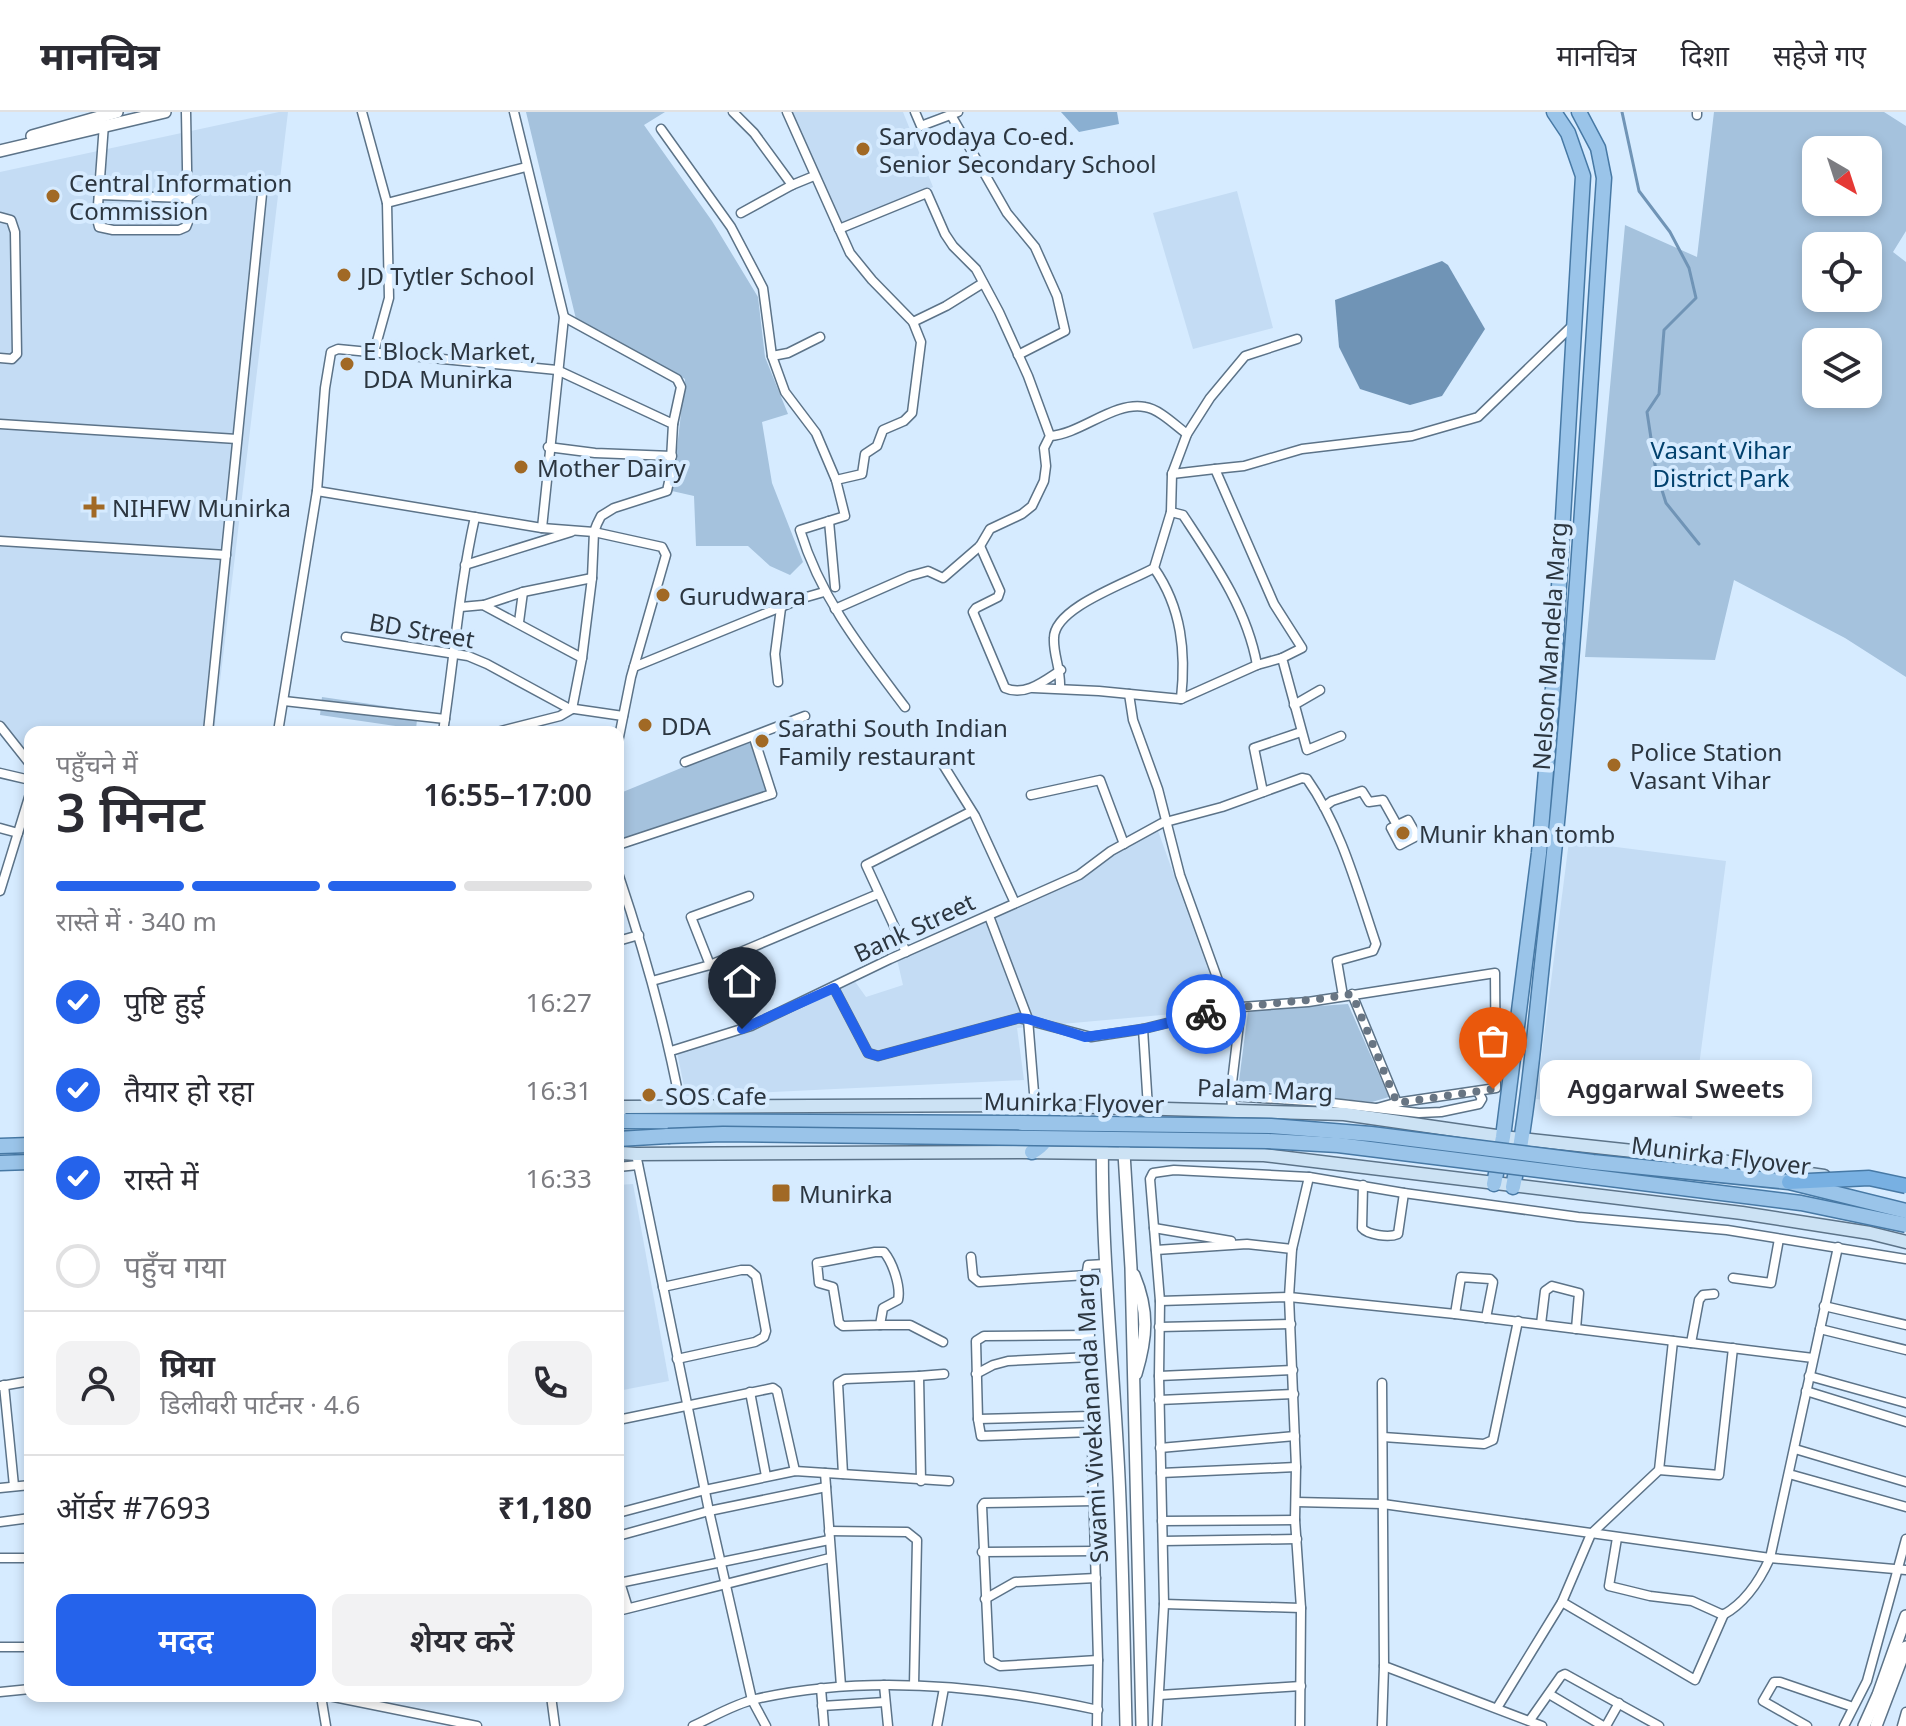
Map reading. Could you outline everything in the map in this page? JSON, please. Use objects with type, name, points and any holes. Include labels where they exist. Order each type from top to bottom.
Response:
[{"type":"highway","points":[[1789,1182],[1869,1178],[1906,1188]]},
{"type":"main road","name":"Nelson Mandela Marg","points":[[1494,1184],[1503,1137],[1503,1089],[1519,1014],[1539,853],[1551,713],[1575,323],[1583,176],[1573,144],[1554,112]]},
{"type":"main road","name":"Nelson Mandela Marg","points":[[1513,1187],[1522,1139],[1570,680],[1604,178],[1598,148],[1579,112]]},
{"type":"main road","name":"Palam Marg","points":[[624,1107],[1035,1105],[1148,1108],[1232,1103],[1707,1159],[1906,1188]]},
{"type":"main road","points":[[1032,1152],[1047,1139],[1050,1130],[1043,1111],[1035,1105]]},
{"type":"main road","name":"Munirka Flyover","points":[[624,1121],[1271,1126],[1371,1134],[1593,1162],[1789,1182],[1906,1211]]},
{"type":"main road","name":"Munirka Flyover","points":[[624,1139],[723,1134],[1296,1142],[1801,1203],[1906,1225]]},
{"type":"main road","points":[[0,1146],[24,1145]]},
{"type":"main road","points":[[624,1154],[637,1159],[1032,1152],[1264,1155],[1742,1213],[1870,1233],[1906,1242]]},
{"type":"main road","points":[[0,1163],[24,1162]]},
{"type":"street","points":[[0,151],[104,121],[117,112]]},
{"type":"street","points":[[0,143],[104,121],[165,112]]},
{"type":"street","points":[[104,121],[97,223],[103,229],[113,230],[183,229],[188,222],[186,112]]},
{"type":"street","points":[[362,112],[387,203],[389,298],[374,352]]},
{"type":"street","points":[[514,112],[564,317],[548,447],[542,528]]},
{"type":"street","points":[[733,112],[762,142],[792,185]]},
{"type":"street","points":[[787,112],[850,253],[913,322],[921,342],[912,413],[904,421],[883,430],[877,446],[865,454],[862,474],[836,480]]},
{"type":"street","points":[[915,112],[921,126],[954,114],[1007,213],[1035,247],[1057,296],[1065,331],[1018,355]]},
{"type":"street","points":[[661,129],[731,227],[763,288],[772,356],[785,392],[816,433],[836,480],[846,514],[800,530],[809,561],[835,609],[905,707]]},
{"type":"street","points":[[387,203],[526,167]]},
{"type":"street","points":[[741,213],[814,176]]},
{"type":"street","points":[[99,195],[187,198],[206,183],[263,184],[209,726]]},
{"type":"street","points":[[835,609],[910,576],[928,571],[943,578],[980,546],[988,530],[1022,514],[1035,501],[1046,476],[1044,448],[1050,436],[999,312],[976,269],[945,234],[927,193],[839,229]]},
{"type":"street","points":[[0,217],[11,220],[15,232],[17,354],[12,359],[0,358]]},
{"type":"street","points":[[913,322],[983,283]]},
{"type":"street","points":[[521,726],[560,716],[572,709],[592,578],[594,532],[606,512],[667,491],[673,424],[681,387],[677,379],[564,317]]},
{"type":"street","points":[[1172,474],[1244,466],[1302,449],[1412,436],[1478,417],[1575,323]]},
{"type":"street","points":[[772,356],[788,353],[820,337]]},
{"type":"street","points":[[1181,699],[1184,647],[1171,604],[1154,568],[1171,512],[1172,474],[1187,434],[1210,398],[1245,356],[1297,339]]},
{"type":"street","points":[[279,726],[317,491],[331,352],[338,349],[557,370],[673,424]]},
{"type":"street","points":[[1050,436],[1067,433],[1099,418],[1140,406],[1152,409],[1187,434]]},
{"type":"street","points":[[0,424],[237,439]]},
{"type":"street","points":[[548,447],[595,453],[672,456]]},
{"type":"street","points":[[980,546],[1000,593],[973,612],[1005,688],[1060,688],[1181,699],[1302,648],[1274,604],[1215,469]]},
{"type":"street","points":[[317,491],[542,528],[594,532],[662,547],[666,555],[634,667],[621,726]]},
{"type":"street","points":[[1171,512],[1183,515],[1234,596],[1252,639],[1257,665]]},
{"type":"street","points":[[444,726],[465,565],[475,517]]},
{"type":"street","points":[[829,521],[835,587]]},
{"type":"street","points":[[465,565],[485,556],[575,531]]},
{"type":"street","points":[[0,541],[226,555]]},
{"type":"street","points":[[1060,688],[1061,670],[1053,638],[1057,626],[1098,595],[1154,568]]},
{"type":"street","points":[[461,607],[483,605],[523,592],[592,578]]},
{"type":"street","points":[[519,622],[523,592]]},
{"type":"street","points":[[634,667],[824,592]]},
{"type":"street","points":[[483,605],[582,658]]},
{"type":"street","points":[[778,682],[775,654],[781,608]]},
{"type":"street","name":"BD Street","points":[[346,637],[455,654],[487,664],[572,709],[623,716]]},
{"type":"street","points":[[1282,658],[1307,750],[1341,736]]},
{"type":"street","points":[[1033,688],[1061,670]]},
{"type":"street","points":[[1294,705],[1320,690]]},
{"type":"street","points":[[1129,694],[1133,720],[1158,789],[1180,875],[1228,1008]]},
{"type":"street","points":[[284,701],[445,719]]},
{"type":"street","points":[[685,762],[805,716]]},
{"type":"street","points":[[0,726],[24,756]]},
{"type":"street","points":[[1263,792],[1254,748],[1301,732]]},
{"type":"street","points":[[624,843],[772,794],[754,738]]},
{"type":"street","points":[[942,763],[975,816],[1015,903]]},
{"type":"street","points":[[0,773],[24,779]]},
{"type":"street","name":"Bank Street","points":[[671,1051],[742,1029],[1083,873],[1124,844],[1166,821],[1222,807],[1304,778],[1324,807]]},
{"type":"street","points":[[1031,795],[1100,780],[1124,844]]},
{"type":"street","points":[[1397,825],[1383,800],[1369,802],[1362,791],[1332,801],[1324,807],[1351,869],[1376,947],[1373,951],[1338,959],[1337,963],[1347,995],[1397,1103]]},
{"type":"street","points":[[906,952],[866,869],[867,864],[970,812]]},
{"type":"street","points":[[0,891],[24,814]]},
{"type":"street","points":[[0,828],[18,833]]},
{"type":"street","points":[[624,891],[671,1051],[681,1108]]},
{"type":"street","points":[[652,981],[710,965],[878,894]]},
{"type":"street","points":[[710,965],[691,917],[749,896]]},
{"type":"street","points":[[624,907],[629,906]]},
{"type":"street","points":[[989,916],[1028,1019],[1035,1105]]},
{"type":"street","points":[[624,939],[639,935]]},
{"type":"street","points":[[834,988],[864,1046],[873,1055],[999,1022],[1028,1019],[1085,1037],[1143,1029],[1228,1008],[1308,1002],[1494,973],[1503,1089],[1377,1108]]},
{"type":"street","points":[[1241,1007],[1232,1103],[1377,1108],[1419,1113],[1479,1104],[1482,1099],[1478,1092]]},
{"type":"street","points":[[1497,1029],[1519,1014]]},
{"type":"street","points":[[1143,1029],[1148,1108]]},
{"type":"street","name":"Swami Vivekananda Marg","points":[[1103,1108],[1101,1154],[1105,1264],[1119,1476],[1126,1726]]},
{"type":"street","name":"Swami Vivekananda Marg","points":[[1127,1108],[1124,1153],[1131,1268],[1144,1300],[1145,1345],[1133,1382],[1142,1726]]},
{"type":"street","points":[[624,1164],[637,1159],[709,1511],[752,1700],[766,1726]]},
{"type":"street","points":[[1157,1726],[1164,1604],[1160,1301],[1150,1177],[1157,1171],[1309,1177],[1578,1217],[1727,1230],[1906,1259]]},
{"type":"street","points":[[1300,1726],[1301,1608],[1295,1520],[1296,1467],[1289,1297],[1292,1249],[1309,1177]]},
{"type":"street","points":[[1363,1185],[1362,1228],[1366,1232],[1398,1234],[1404,1193]]},
{"type":"street","points":[[1154,1228],[1292,1249]]},
{"type":"street","points":[[1733,1278],[1771,1283],[1779,1239]]},
{"type":"street","points":[[1156,1250],[1247,1244]]},
{"type":"street","points":[[1562,1602],[1695,1680],[1724,1614],[1750,1591],[1770,1558],[1838,1247]]},
{"type":"street","points":[[880,1325],[883,1308],[896,1302],[900,1293],[887,1254],[875,1252],[817,1262],[819,1281],[834,1288],[841,1326],[910,1325],[943,1342]]},
{"type":"street","points":[[971,1257],[973,1277],[979,1282],[1087,1275]]},
{"type":"street","points":[[1097,1726],[1098,1660],[1087,1275],[1088,1265],[1105,1264]]},
{"type":"street","points":[[663,1287],[741,1270],[749,1270],[756,1276],[766,1331],[764,1337],[755,1342],[677,1359]]},
{"type":"street","points":[[1455,1314],[1461,1277],[1490,1279],[1493,1282],[1486,1318]]},
{"type":"street","points":[[1541,1324],[1545,1291],[1552,1286],[1579,1293],[1576,1329]]},
{"type":"street","points":[[1691,1343],[1699,1300],[1703,1295],[1714,1294]]},
{"type":"street","points":[[1160,1301],[1289,1297],[1518,1321],[1813,1358]]},
{"type":"street","points":[[1824,1306],[1906,1325]]},
{"type":"street","points":[[1383,1437],[1484,1444],[1493,1440],[1518,1321]]},
{"type":"street","points":[[1159,1327],[1291,1324]]},
{"type":"street","points":[[1820,1329],[1906,1350]]},
{"type":"street","points":[[1090,1335],[980,1336],[976,1341],[976,1374],[982,1436],[1091,1432]]},
{"type":"street","points":[[1497,1708],[1562,1602],[1591,1534],[1659,1470],[1673,1341]]},
{"type":"street","points":[[1659,1470],[1719,1475],[1733,1348]]},
{"type":"street","points":[[976,1374],[1008,1361],[1091,1357]]},
{"type":"street","points":[[1159,1376],[1293,1370]]},
{"type":"street","points":[[843,1474],[838,1383],[845,1379],[944,1374]]},
{"type":"street","points":[[919,1376],[921,1481]]},
{"type":"street","points":[[1809,1376],[1906,1403]]},
{"type":"street","points":[[14,1486],[2,1385],[24,1382]]},
{"type":"street","points":[[1382,1383],[1382,1726]]},
{"type":"street","points":[[624,1419],[687,1408],[772,1387],[777,1391],[795,1471]]},
{"type":"street","points":[[1806,1391],[1906,1422]]},
{"type":"street","points":[[750,1392],[766,1476]]},
{"type":"street","points":[[1159,1400],[1294,1394]]},
{"type":"street","points":[[978,1419],[1091,1416]]},
{"type":"street","points":[[1160,1448],[1295,1436]]},
{"type":"street","points":[[1795,1449],[1906,1482]]},
{"type":"street","points":[[1161,1473],[1296,1467]]},
{"type":"street","points":[[624,1511],[795,1471],[949,1481]]},
{"type":"street","points":[[825,1473],[841,1686]]},
{"type":"street","points":[[1789,1474],[1906,1507]]},
{"type":"street","points":[[0,1488],[24,1485]]},
{"type":"street","points":[[624,1534],[709,1511],[826,1487]]},
{"type":"street","points":[[1094,1501],[984,1503],[982,1552],[989,1660],[995,1665],[1098,1660]]},
{"type":"street","points":[[1296,1502],[1383,1504],[1770,1558],[1902,1570]]},
{"type":"street","points":[[0,1522],[24,1519]]},
{"type":"street","points":[[1162,1521],[1295,1520]]},
{"type":"street","points":[[624,1578],[721,1561],[829,1535],[907,1532],[917,1540],[914,1685]]},
{"type":"street","points":[[1617,1538],[1609,1586],[1650,1596],[1692,1601],[1724,1614]]},
{"type":"street","points":[[1163,1541],[1297,1539]]},
{"type":"street","points":[[1844,1726],[1867,1681],[1902,1570],[1906,1539]]},
{"type":"street","points":[[982,1552],[1095,1551]]},
{"type":"street","points":[[0,1558],[24,1558]]},
{"type":"street","points":[[624,1610],[830,1558]]},
{"type":"street","points":[[985,1599],[1015,1582],[1096,1578]]},
{"type":"street","points":[[1164,1604],[1301,1608]]},
{"type":"street","points":[[1864,1726],[1906,1616]]},
{"type":"street","points":[[0,1647],[24,1647]]},
{"type":"street","points":[[1876,1726],[1906,1647]]},
{"type":"street","points":[[1384,1666],[1542,1726]]},
{"type":"street","points":[[1530,1720],[1565,1674],[1659,1726]]},
{"type":"street","points":[[1807,1726],[1763,1701],[1774,1682],[1853,1707]]},
{"type":"street","points":[[884,1685],[888,1726]]},
{"type":"street","points":[[693,1726],[752,1700],[841,1686],[914,1685],[1053,1701],[1098,1710]]},
{"type":"street","points":[[1160,1695],[1301,1686]]},
{"type":"street","points":[[821,1688],[824,1726]]},
{"type":"street","points":[[937,1726],[944,1688]]},
{"type":"street","points":[[0,1692],[24,1690]]},
{"type":"street","points":[[1549,1694],[1604,1726],[1619,1703]]},
{"type":"street","points":[[322,1702],[326,1726]]},
{"type":"street","points":[[359,1702],[477,1726]]},
{"type":"street","points":[[552,1702],[555,1726]]},
{"type":"street","points":[[822,1706],[885,1702]]},
{"type":"street","points":[[1902,1726],[1906,1712]]},
{"type":"shaded area","points":[[288,112],[215,726],[24,726],[24,765],[0,735],[0,172]]},
{"type":"shaded area","name":"Sarvodaya Co-ed. Senior Secondary School","points":[[792,112],[903,112],[933,187],[842,227]]},
{"type":"shaded area","points":[[1061,112],[1117,112],[1119,124],[1079,132]]},
{"type":"shaded area","points":[[1237,191],[1273,328],[1193,349],[1153,213]]},
{"type":"shaded area","points":[[1442,261],[1448,265],[1485,329],[1442,396],[1410,405],[1360,389],[1339,347],[1335,300]]},
{"type":"shaded area","points":[[1157,828],[1219,1000],[1184,1013],[1017,1028],[1024,1080],[686,1096],[676,1047],[733,1033],[851,976],[866,997],[903,985],[896,955],[1064,879],[1113,845]]},
{"type":"shaded area","points":[[1569,841],[1726,861],[1692,1119],[1536,1099]]},
{"type":"shaded area","points":[[633,1184],[669,1381],[624,1390],[624,1185]]},
{"type":"green space","points":[[526,112],[665,112],[644,125],[712,221],[758,297],[765,357],[788,414],[762,422],[772,483],[803,562],[790,575],[770,566],[748,546],[696,546],[694,496],[672,491],[685,379],[576,319]]},
{"type":"green space","name":"Vasant Vihar District Park","points":[[1714,112],[1884,112],[1906,126],[1906,231],[1893,252],[1906,262],[1906,677],[1845,638],[1734,580],[1715,660],[1585,657],[1625,225],[1697,257]]},
{"type":"green space","points":[[322,697],[418,711],[416,726],[320,715]]},
{"type":"green space","points":[[754,738],[772,794],[624,842],[624,792]]},
{"type":"green space","points":[[1348,1004],[1389,1097],[1372,1102],[1238,1089],[1248,1011]]},
{"type":"waterway","points":[[1622,112],[1639,191],[1670,232],[1689,268],[1696,298],[1664,330],[1659,394],[1647,412],[1656,471],[1666,503],[1699,544]]},
{"type":"way so far","points":[[1206,1014],[1228,1008],[1308,1002],[1352,994],[1397,1103],[1493,1089]]},
{"type":"place","name":"Sarvodaya Co-ed. Senior Secondary School","points":[[863,149]]},
{"type":"place","name":"Central Information Commission","points":[[53,196]]},
{"type":"place","name":"JD Tytler School","points":[[344,275]]},
{"type":"place","name":"E Block Market, DDA Munirka","points":[[347,364]]},
{"type":"place","name":"Mother Dairy","points":[[521,467]]},
{"type":"place","name":"NIHFW Munirka","points":[[94,507]]},
{"type":"place","name":"Gurudwara","points":[[663,595]]},
{"type":"place","name":"DDA","points":[[645,725]]},
{"type":"place","name":"Sarathi South Indian Family restaurant","points":[[762,741]]},
{"type":"place","name":"Police Station Vasant Vihar","points":[[1614,765]]},
{"type":"place","name":"Munir khan tomb","points":[[1403,833]]},
{"type":"place","name":"Aggarwal Sweets","points":[[1493,1089]]},
{"type":"place","name":"SOS Cafe","points":[[649,1095]]},
{"type":"place","name":"Munirka","points":[[781,1193]]},
{"type":"route","points":[[742,1029],[834,988],[868,1053],[878,1056],[1019,1018],[1085,1037],[1143,1029],[1206,1014]]}]
